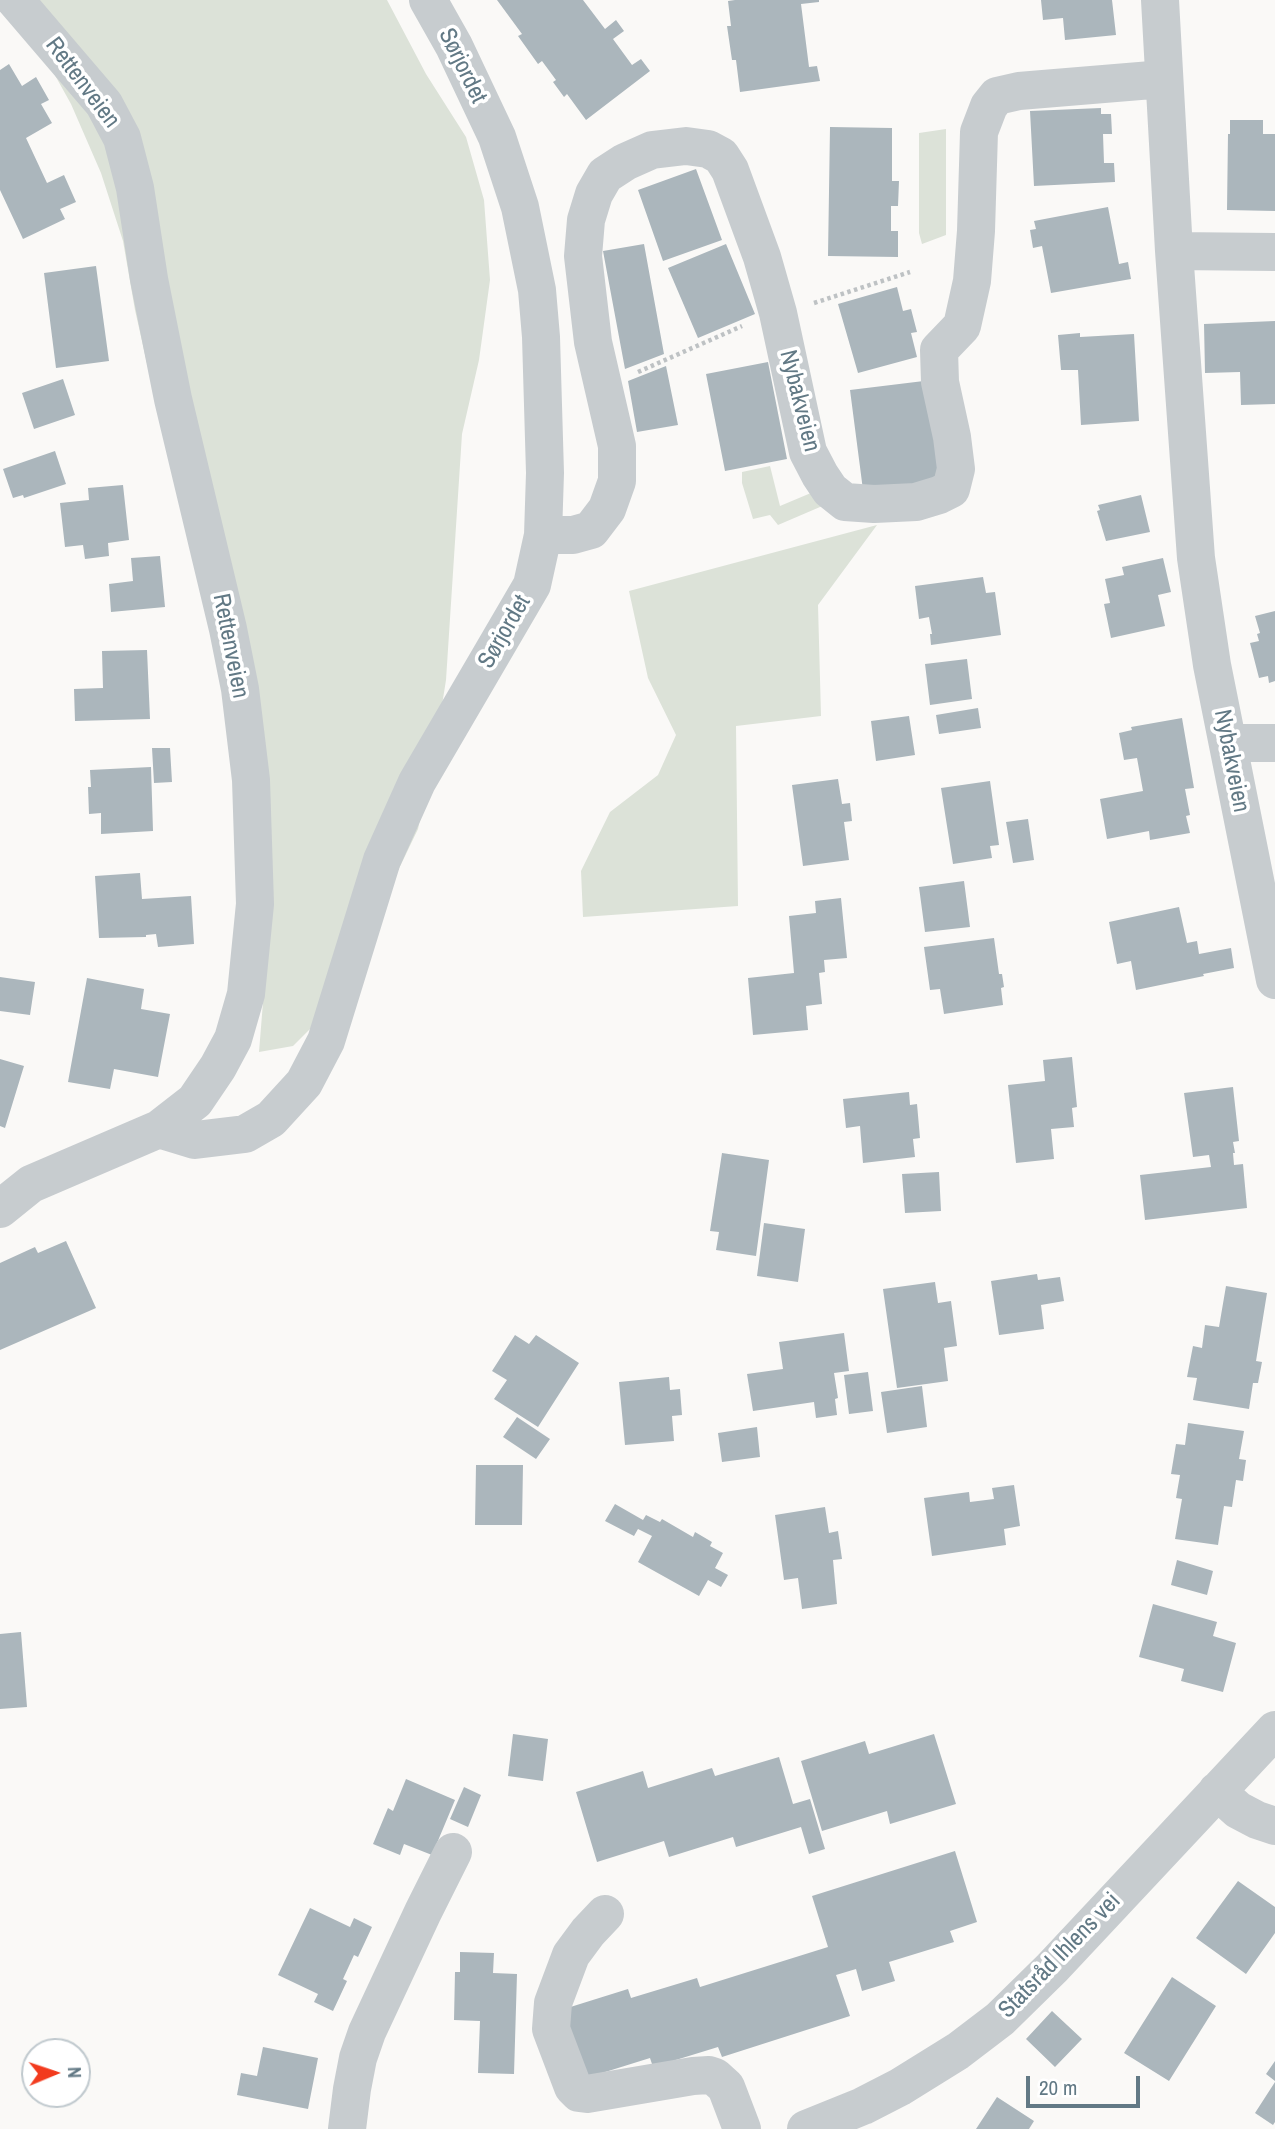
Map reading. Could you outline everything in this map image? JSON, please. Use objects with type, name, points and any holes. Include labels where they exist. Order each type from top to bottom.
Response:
[{"type":"street","name":"Rettenveien","points":[[0,1209],[31,1184],[159,1129],[195,1101],[233,1039],[246,994],[256,904],[251,780],[241,702],[228,629],[173,399],[149,279],[135,188],[122,138],[104,104],[15,0]]},
{"type":"street","name":"Sørjordet","points":[[159,1129],[195,1140],[245,1134],[271,1119],[304,1083],[326,1041],[382,860],[417,782],[532,585],[543,536],[545,473],[537,290],[520,207],[497,137],[454,46],[428,0]]},
{"type":"street","name":"Nybakveien","points":[[1160,0],[1174,251],[1196,558],[1212,665],[1275,980]]},
{"type":"street","name":"Nybakveien","points":[[543,536],[573,535],[591,530],[607,509],[617,481],[617,446],[593,342],[583,256],[586,220],[594,194],[605,175],[652,150],[686,146],[708,149],[720,156],[730,170],[762,257],[778,313],[808,452],[820,475],[830,490],[845,502],[916,502],[951,489],[956,469],[940,382],[939,350],[962,326],[972,281],[979,132],[989,106],[998,96],[1019,91],[1164,79]]},
{"type":"street","points":[[1174,251],[1275,252]]},
{"type":"street","points":[[1228,743],[1275,743]]},
{"type":"street","name":"Statsråd Ihlens vei","points":[[806,2129],[863,2106],[900,2087],[958,2051],[1000,2019],[1052,1968],[1275,1730]]},
{"type":"street","points":[[1217,1791],[1238,1810],[1256,1821],[1275,1826]]},
{"type":"street","points":[[347,2129],[358,2058],[367,2032],[422,1912],[453,1852]]},
{"type":"street","points":[[606,1914],[571,1955],[553,2003],[551,2029],[573,2088],[579,2093],[587,2094],[709,2075],[726,2087],[743,2129]]},
{"type":"path","points":[[827,299],[910,272]]},
{"type":"path","points":[[639,372],[723,332]]},
{"type":"shaded area","points":[[13,0],[387,0],[426,74],[466,137],[484,200],[490,280],[479,360],[462,434],[446,680],[418,829],[333,1006],[293,1046],[259,1052],[264,990],[252,778],[153,390],[123,241],[101,173],[71,104]]},
{"type":"shaded area","points":[[946,129],[946,235],[922,244],[919,233],[919,133]]},
{"type":"shaded area","points":[[770,466],[780,506],[818,490],[827,504],[778,525],[770,515],[753,519],[742,483],[742,472]]},
{"type":"shaded area","points":[[877,525],[818,605],[821,716],[736,726],[738,906],[583,917],[581,871],[610,812],[658,775],[676,735],[648,678],[629,591]]},
{"type":"building","points":[[497,0],[583,0],[605,29],[616,20],[624,31],[613,39],[632,65],[641,59],[650,71],[586,120],[567,94],[564,97],[542,61],[538,64],[518,36],[522,34]]},
{"type":"building","points":[[819,0],[801,4],[809,67],[817,66],[820,81],[740,92],[736,60],[732,60],[727,26],[731,26],[728,1]]},
{"type":"building","points":[[1041,0],[1112,0],[1116,35],[1065,40],[1063,18],[1043,20]]},
{"type":"building","points":[[9,64],[22,86],[36,77],[49,100],[41,104],[52,123],[26,138],[47,183],[64,175],[76,202],[60,209],[65,219],[23,239],[0,190],[0,70]]},
{"type":"building","points":[[1101,108],[1101,114],[1111,114],[1112,134],[1103,134],[1104,163],[1114,163],[1115,182],[1034,186],[1030,111]]},
{"type":"building","points":[[1230,120],[1263,120],[1263,134],[1275,134],[1275,211],[1227,210]]},
{"type":"building","points":[[830,127],[892,128],[892,181],[899,181],[898,206],[891,206],[891,231],[898,231],[898,257],[828,256]]},
{"type":"building","points":[[696,169],[722,240],[663,261],[638,190]]},
{"type":"building","points":[[1108,207],[1119,264],[1128,262],[1131,279],[1051,293],[1042,246],[1033,248],[1030,230],[1036,229],[1034,221]]},
{"type":"building","points":[[644,244],[664,354],[625,369],[603,251]]},
{"type":"building","points":[[726,244],[755,314],[698,338],[668,268]]},
{"type":"building","points":[[96,266],[109,361],[56,368],[44,273]]},
{"type":"building","points":[[897,287],[903,311],[911,309],[917,332],[911,333],[917,357],[858,373],[838,304]]},
{"type":"building","points":[[1275,321],[1275,404],[1241,405],[1240,372],[1205,373],[1204,324]]},
{"type":"building","points":[[1080,333],[1080,337],[1134,334],[1139,421],[1081,425],[1078,370],[1061,370],[1058,335]]},
{"type":"building","points":[[768,362],[787,459],[725,471],[706,374]]},
{"type":"building","points":[[666,366],[678,425],[637,432],[628,381]]},
{"type":"building","points":[[63,379],[75,415],[34,429],[22,393]]},
{"type":"building","points":[[932,380],[944,480],[863,490],[850,390]]},
{"type":"building","points":[[55,451],[66,484],[24,498],[23,495],[13,498],[3,469]]},
{"type":"building","points":[[123,485],[129,540],[108,543],[109,556],[85,559],[83,545],[65,547],[60,503],[89,500],[88,488]]},
{"type":"building","points":[[1141,495],[1150,532],[1106,541],[1097,511],[1100,510],[1098,505]]},
{"type":"building","points":[[160,556],[165,607],[111,612],[109,584],[133,581],[131,558]]},
{"type":"building","points":[[1163,558],[1171,592],[1158,595],[1165,626],[1111,638],[1104,604],[1110,603],[1105,579],[1124,575],[1122,567]]},
{"type":"building","points":[[983,577],[986,593],[995,592],[1001,635],[931,645],[929,617],[919,619],[915,586]]},
{"type":"building","points":[[1275,611],[1275,681],[1269,683],[1268,676],[1259,678],[1250,643],[1259,641],[1257,634],[1260,633],[1255,616]]},
{"type":"building","points":[[147,650],[150,719],[75,721],[74,689],[103,688],[102,651]]},
{"type":"building","points":[[967,659],[972,699],[930,705],[925,664]]},
{"type":"building","points":[[978,708],[981,728],[939,734],[936,715]]},
{"type":"building","points":[[909,716],[915,755],[876,761],[871,721]]},
{"type":"building","points":[[1182,718],[1194,788],[1185,789],[1190,833],[1150,840],[1149,831],[1107,839],[1100,799],[1143,791],[1137,758],[1124,760],[1119,733],[1132,730],[1131,727]]},
{"type":"building","points":[[152,748],[170,748],[172,782],[154,783]]},
{"type":"building","points":[[151,767],[153,831],[101,834],[101,813],[89,814],[90,770]]},
{"type":"building","points":[[838,779],[842,804],[850,803],[852,821],[844,822],[849,860],[803,866],[792,785]]},
{"type":"building","points":[[990,781],[999,845],[990,846],[992,858],[953,864],[941,788]]},
{"type":"building","points":[[1028,819],[1034,860],[1013,863],[1006,822]]},
{"type":"building","points":[[140,873],[142,899],[191,896],[194,944],[158,947],[156,934],[146,937],[99,938],[95,876]]},
{"type":"building","points":[[964,881],[970,927],[925,932],[919,887]]},
{"type":"building","points":[[841,898],[847,958],[824,960],[825,972],[819,973],[822,1004],[806,1006],[808,1030],[753,1035],[748,978],[794,973],[789,916],[816,913],[815,901]]},
{"type":"building","points":[[1179,907],[1187,943],[1197,941],[1199,954],[1231,948],[1234,968],[1136,990],[1131,961],[1117,964],[1109,922]]},
{"type":"building","points":[[994,938],[999,974],[1002,974],[1004,987],[1001,988],[1003,1005],[944,1014],[940,989],[930,990],[924,947]]},
{"type":"building","points":[[0,977],[35,982],[30,1015],[0,1011]]},
{"type":"building","points":[[87,978],[144,989],[141,1009],[170,1014],[158,1077],[114,1069],[110,1089],[68,1082]]},
{"type":"building","points":[[1072,1057],[1077,1107],[1072,1108],[1074,1127],[1051,1129],[1054,1159],[1016,1163],[1008,1085],[1045,1081],[1043,1060]]},
{"type":"building","points":[[0,1059],[24,1066],[5,1128],[0,1126]]},
{"type":"building","points":[[1233,1087],[1239,1141],[1233,1142],[1234,1165],[1243,1164],[1247,1208],[1145,1220],[1140,1175],[1211,1167],[1209,1155],[1193,1157],[1184,1093]]},
{"type":"building","points":[[909,1092],[910,1105],[917,1104],[920,1138],[913,1139],[915,1157],[863,1163],[860,1126],[846,1128],[843,1099]]},
{"type":"building","points":[[722,1153],[769,1160],[756,1256],[716,1250],[719,1232],[710,1231]]},
{"type":"building","points":[[939,1172],[941,1211],[905,1213],[902,1174]]},
{"type":"building","points":[[764,1223],[805,1229],[798,1282],[757,1276]]},
{"type":"building","points":[[66,1241],[96,1308],[0,1350],[0,1263],[35,1247],[38,1253]]},
{"type":"building","points":[[1037,1274],[1038,1280],[1060,1277],[1064,1301],[1041,1305],[1044,1329],[999,1335],[991,1281]]},
{"type":"building","points":[[935,1282],[938,1303],[951,1301],[957,1346],[944,1348],[948,1381],[897,1388],[883,1289]]},
{"type":"building","points":[[1226,1286],[1267,1293],[1256,1361],[1262,1362],[1258,1383],[1253,1383],[1249,1409],[1193,1400],[1197,1378],[1187,1377],[1193,1346],[1202,1348],[1205,1325],[1219,1327]]},
{"type":"building","points":[[844,1333],[849,1371],[834,1373],[838,1398],[835,1399],[837,1415],[816,1418],[814,1402],[753,1411],[747,1374],[783,1369],[779,1342]]},
{"type":"building","points":[[515,1335],[529,1344],[536,1335],[579,1363],[538,1427],[494,1399],[507,1380],[492,1371]]},
{"type":"building","points":[[868,1372],[873,1411],[849,1414],[844,1375]]},
{"type":"building","points":[[669,1377],[670,1390],[680,1389],[682,1415],[672,1416],[674,1441],[625,1445],[619,1382]]},
{"type":"building","points":[[922,1386],[927,1427],[887,1433],[881,1392]]},
{"type":"building","points":[[517,1417],[550,1439],[536,1459],[503,1437]]},
{"type":"building","points":[[1188,1423],[1244,1431],[1239,1459],[1246,1460],[1243,1481],[1236,1480],[1232,1507],[1224,1506],[1218,1545],[1175,1539],[1182,1499],[1176,1498],[1180,1475],[1171,1474],[1176,1444],[1185,1445]]},
{"type":"building","points":[[757,1427],[760,1457],[722,1462],[718,1433]]},
{"type":"building","points":[[476,1465],[523,1465],[522,1525],[475,1525]]},
{"type":"building","points":[[1014,1485],[1020,1526],[1004,1529],[1006,1545],[932,1556],[924,1498],[969,1492],[970,1502],[994,1499],[992,1488]]},
{"type":"building","points":[[615,1504],[643,1520],[646,1515],[660,1522],[662,1519],[693,1537],[695,1532],[712,1542],[710,1546],[723,1553],[715,1568],[728,1575],[721,1587],[708,1580],[699,1596],[638,1562],[652,1536],[638,1529],[634,1536],[605,1521]]},
{"type":"building","points":[[825,1507],[829,1533],[838,1531],[842,1559],[833,1560],[837,1604],[802,1609],[798,1578],[784,1580],[775,1515]]},
{"type":"building","points":[[1177,1560],[1213,1571],[1207,1595],[1171,1585]]},
{"type":"building","points":[[1153,1604],[1217,1622],[1213,1636],[1236,1643],[1223,1692],[1181,1681],[1184,1669],[1139,1657]]},
{"type":"building","points":[[21,1632],[27,1707],[0,1709],[0,1634]]},
{"type":"building","points":[[513,1734],[548,1739],[543,1781],[508,1776]]},
{"type":"building","points":[[934,1734],[956,1804],[890,1824],[887,1811],[822,1831],[801,1761],[865,1741],[869,1754]]},
{"type":"building","points":[[779,1757],[793,1804],[810,1799],[825,1849],[809,1854],[801,1827],[736,1847],[733,1837],[669,1857],[664,1841],[597,1862],[576,1792],[643,1771],[648,1788],[712,1768],[715,1776]]},
{"type":"building","points":[[406,1779],[455,1800],[432,1855],[404,1844],[400,1855],[373,1844],[388,1808],[393,1811]]},
{"type":"building","points":[[464,1787],[481,1795],[468,1827],[450,1819]]},
{"type":"building","points":[[955,1851],[977,1922],[950,1931],[954,1942],[889,1962],[895,1981],[862,1991],[856,1969],[836,1975],[850,2016],[722,2057],[718,2047],[653,2067],[650,2058],[586,2078],[564,2009],[628,1989],[631,1998],[697,1978],[700,1987],[828,1947],[812,1896]]},
{"type":"building","points":[[1238,1881],[1275,1907],[1275,1933],[1246,1974],[1196,1938]]},
{"type":"building","points":[[310,1908],[350,1927],[354,1918],[372,1927],[358,1957],[354,1955],[343,1979],[347,1981],[333,2011],[314,2002],[318,1994],[278,1975]]},
{"type":"building","points":[[460,1952],[494,1953],[493,1973],[517,1974],[514,2074],[478,2073],[480,2021],[454,2020],[455,1972],[460,1972]]},
{"type":"building","points":[[1172,1977],[1216,2006],[1169,2081],[1124,2053]]},
{"type":"building","points":[[1052,2011],[1082,2039],[1055,2067],[1026,2039]]},
{"type":"building","points":[[263,2047],[318,2058],[308,2109],[237,2095],[241,2073],[257,2076]]},
{"type":"building","points":[[1275,2061],[1275,2081],[1266,2074]]},
{"type":"building","points":[[1275,2082],[1275,2122],[1273,2125],[1255,2113]]},
{"type":"building","points":[[997,2097],[1034,2121],[1029,2129],[976,2129]]}]
